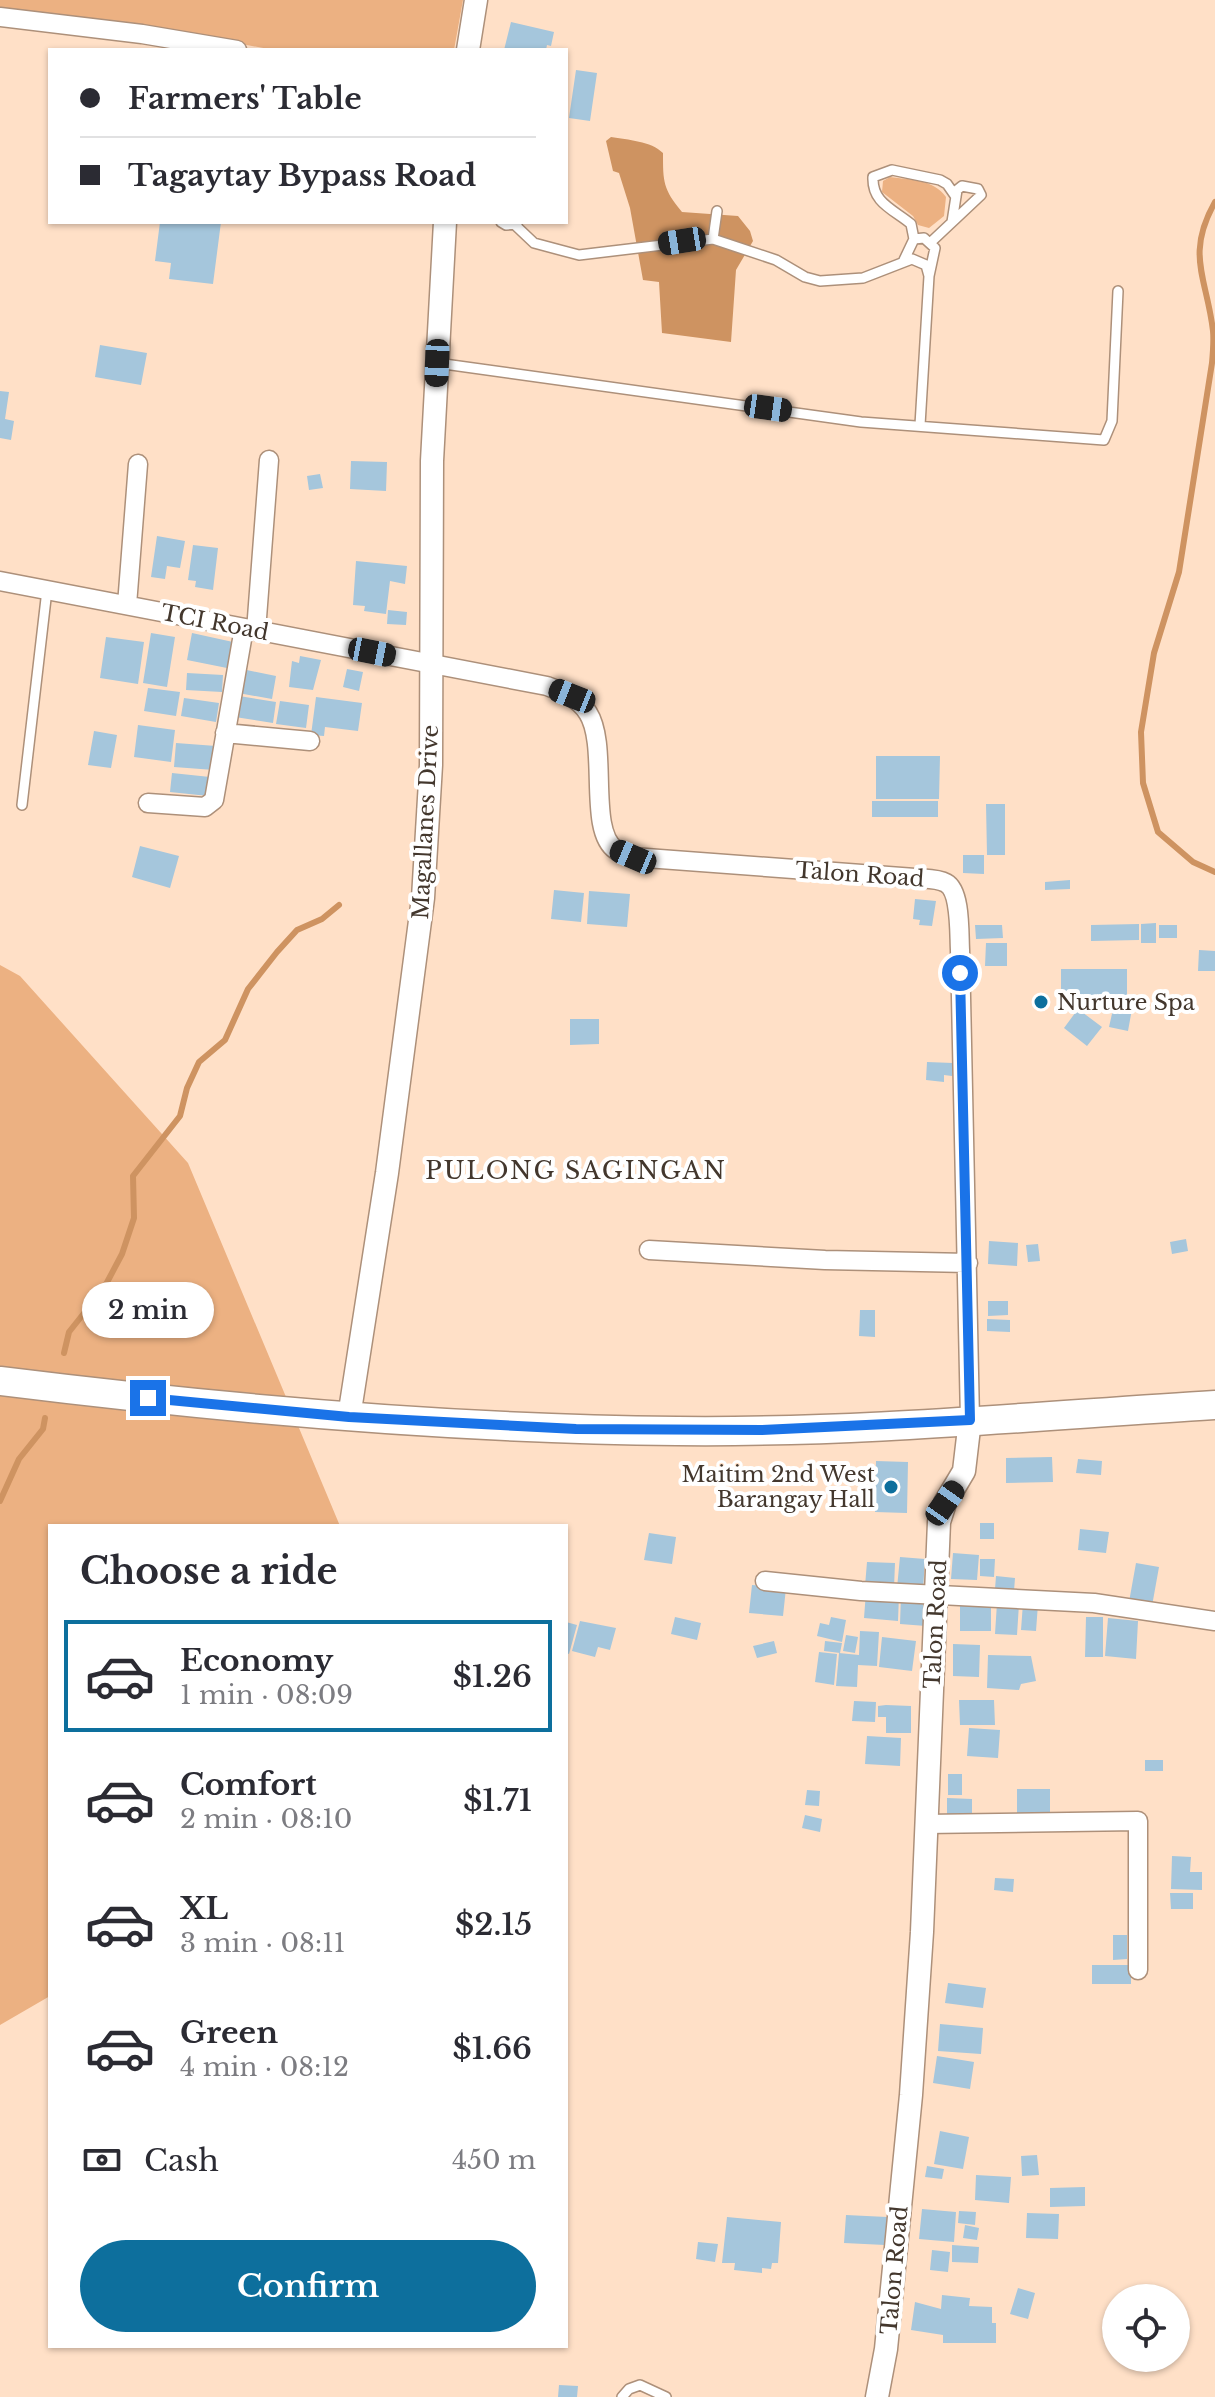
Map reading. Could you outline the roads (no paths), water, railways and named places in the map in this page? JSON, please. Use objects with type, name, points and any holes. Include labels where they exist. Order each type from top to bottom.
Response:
[{"type":"main road","points":[[0,1381],[179,1402],[349,1417],[678,1431],[822,1429],[1215,1405]]},
{"type":"street","points":[[468,48],[476,0]]},
{"type":"street","points":[[0,17],[142,34],[225,48]]},
{"type":"street","name":"Magallanes Drive","points":[[349,1417],[387,1173],[423,898],[431,765],[429,663],[437,363],[445,224]]},
{"type":"street","points":[[148,803],[205,807],[214,800],[225,733],[250,629],[269,460]]},
{"type":"street","points":[[127,605],[138,464]]},
{"type":"street","name":"TCI Road","points":[[0,581],[429,663]]},
{"type":"street","name":"Talon Road","points":[[429,663],[547,686],[572,696],[588,711],[593,724],[600,777],[601,822],[605,838],[615,850],[633,857],[940,880],[951,885],[956,893],[960,950],[970,1420],[964,1471],[945,1503],[939,1522],[922,1932],[911,2095],[886,2349],[877,2397]]},
{"type":"street","points":[[225,733],[310,741]]},
{"type":"street","points":[[649,1250],[825,1260],[968,1263]]},
{"type":"street","points":[[765,1581],[861,1591],[1094,1603],[1215,1621]]},
{"type":"street","points":[[925,1824],[1138,1821],[1138,1970]]},
{"type":"lane","points":[[904,260],[914,239],[911,224],[883,204],[875,193],[873,177],[892,170],[940,180],[956,197]]},
{"type":"lane","points":[[931,242],[981,195],[978,189],[962,186],[957,190],[952,222]]},
{"type":"lane","points":[[713,239],[717,211]]},
{"type":"lane","points":[[517,224],[534,243],[569,254],[713,239],[776,260],[805,277],[820,281],[863,278],[904,260],[920,261],[926,265],[929,276]]},
{"type":"lane","points":[[914,239],[924,238],[935,248],[929,276],[920,425]]},
{"type":"lane","points":[[437,363],[861,422],[1104,440],[1112,421],[1118,291]]},
{"type":"lane","points":[[22,805],[47,590]]},
{"type":"lane","points":[[622,2397],[629,2389],[640,2385],[666,2397]]},
{"type":"waterway","points":[[1215,202],[1201,237],[1200,252],[1213,331],[1212,363],[1179,572],[1154,653],[1141,732],[1143,783],[1158,832],[1193,862],[1215,872]]},
{"type":"waterway","points":[[64,1353],[69,1332],[104,1288],[122,1254],[134,1218],[133,1176],[180,1116],[187,1088],[199,1062],[225,1040],[248,989],[277,952],[297,930],[322,919],[339,905]]},
{"type":"waterway","points":[[0,1501],[19,1459],[43,1429],[45,1418]]},
{"type":"place","name":"Nurture Spa","points":[[1041,1002]]},
{"type":"place","name":"Maitim 2nd West Barangay Hall","points":[[891,1487]]},
{"type":"district","name":"PULONG SAGINGAN","points":[[576,1171]]}]
